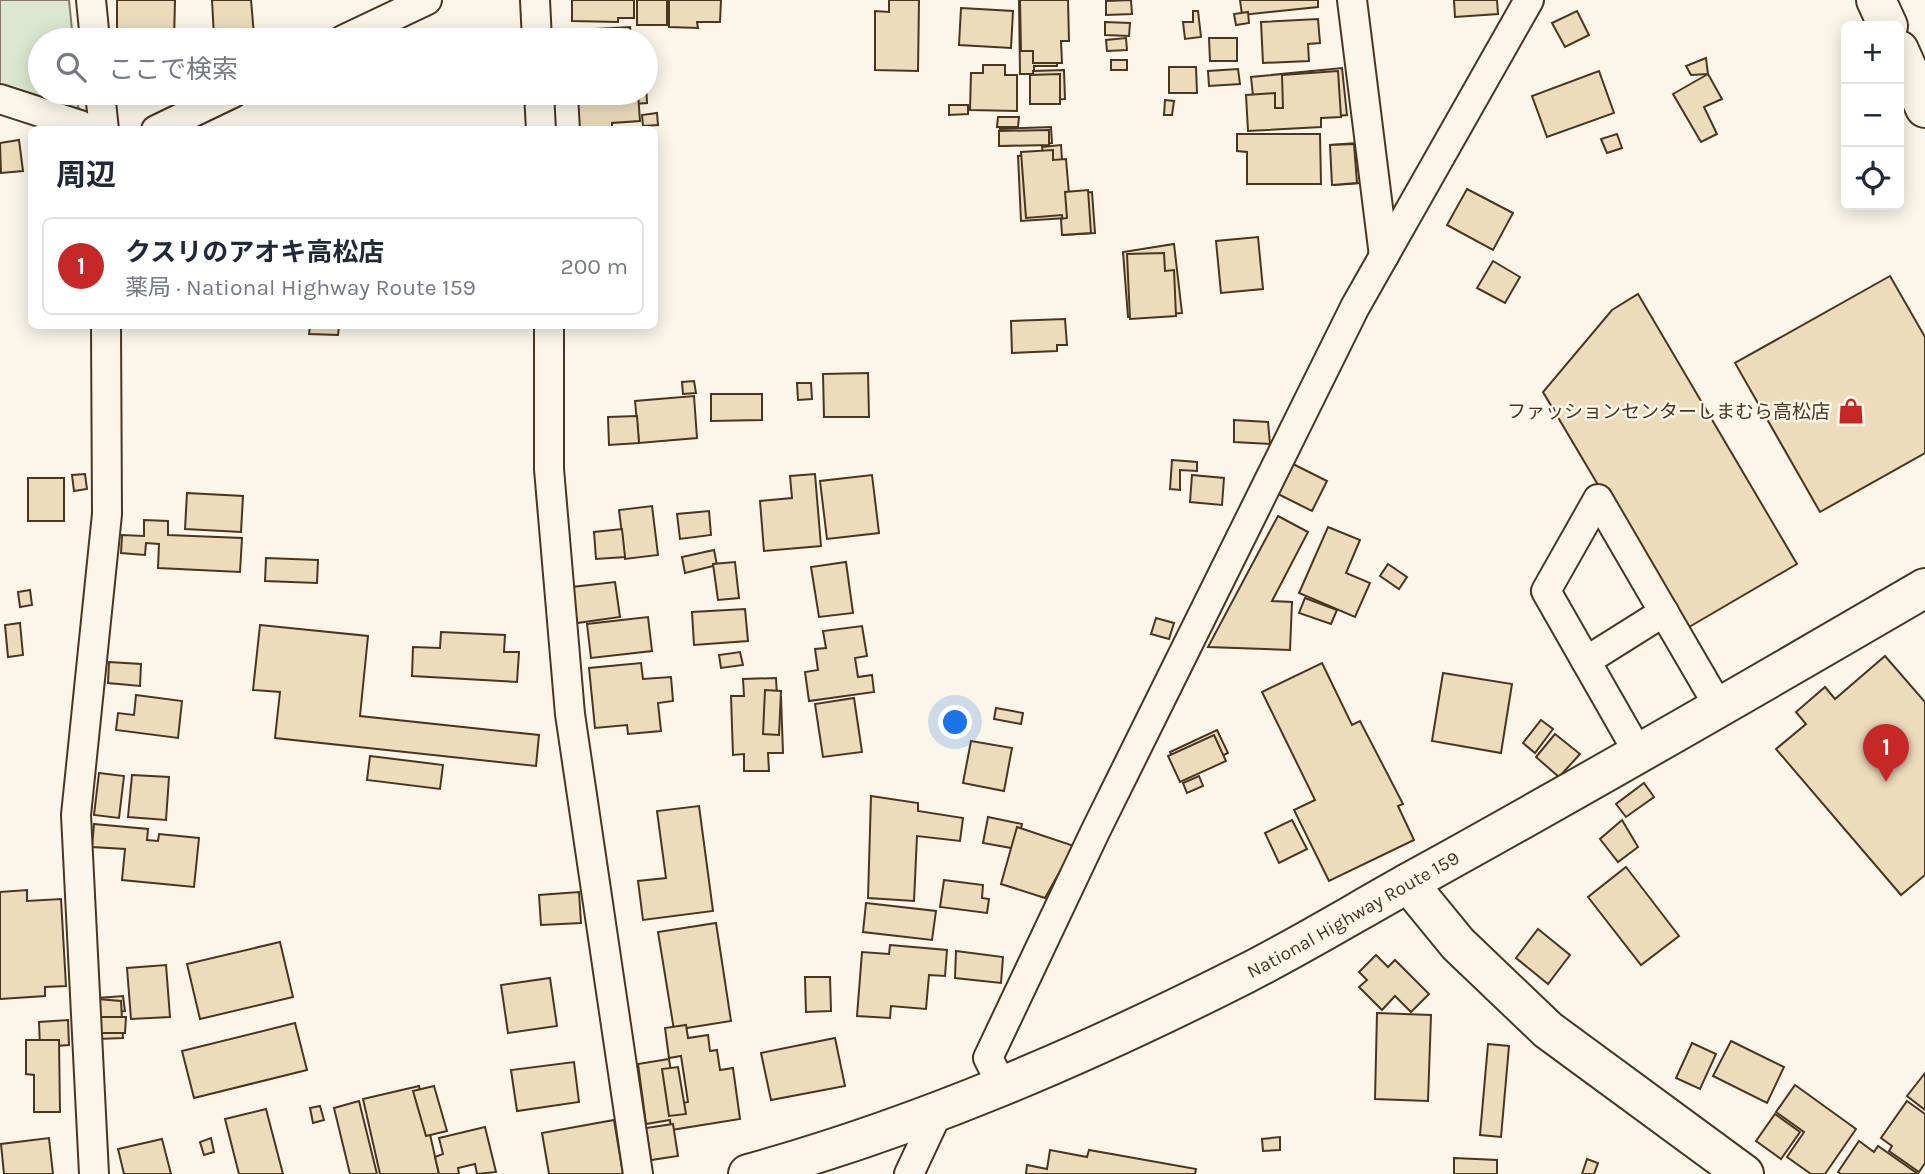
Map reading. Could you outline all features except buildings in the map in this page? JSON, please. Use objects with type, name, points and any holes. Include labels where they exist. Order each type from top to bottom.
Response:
[{"type":"main road","points":[[1876,0],[1886,21]]},
{"type":"main road","points":[[1904,61],[1925,108]]},
{"type":"main road","name":"National Highway Route 159","points":[[748,1174],[806,1158],[1003,1087],[1081,1054],[1247,973],[1639,754],[1925,588]]},
{"type":"main road","points":[[1408,883],[1458,944],[1548,1030],[1744,1174]]},
{"type":"street","points":[[90,0],[94,28]]},
{"type":"street","points":[[368,28],[427,0]]},
{"type":"street","points":[[535,0],[536,28]]},
{"type":"street","points":[[1352,0],[1384,256]]},
{"type":"street","points":[[1003,1087],[988,1058],[1107,807],[1355,307],[1529,0]]},
{"type":"street","points":[[0,99],[89,126]]},
{"type":"street","points":[[92,126],[97,105]]},
{"type":"street","points":[[164,126],[208,105]]},
{"type":"street","points":[[540,105],[541,126]]},
{"type":"street","points":[[94,1174],[76,815],[107,514],[106,329]]},
{"type":"street","points":[[549,329],[549,469],[570,714],[638,1174]]},
{"type":"street","points":[[1639,754],[1546,591],[1598,499],[1719,707]]},
{"type":"street","points":[[1586,662],[1664,612]]},
{"type":"street","points":[[909,1174],[938,1112]]},
{"type":"green space","points":[[0,0],[69,0],[72,28],[28,28],[28,105],[78,105],[80,125],[0,109]]},
{"type":"place","name":"ファッションセンターしまむら高松店","points":[[1851,411]]},
{"type":"place","name":"クスリのアオキ高松店","points":[[1886,782]]}]
